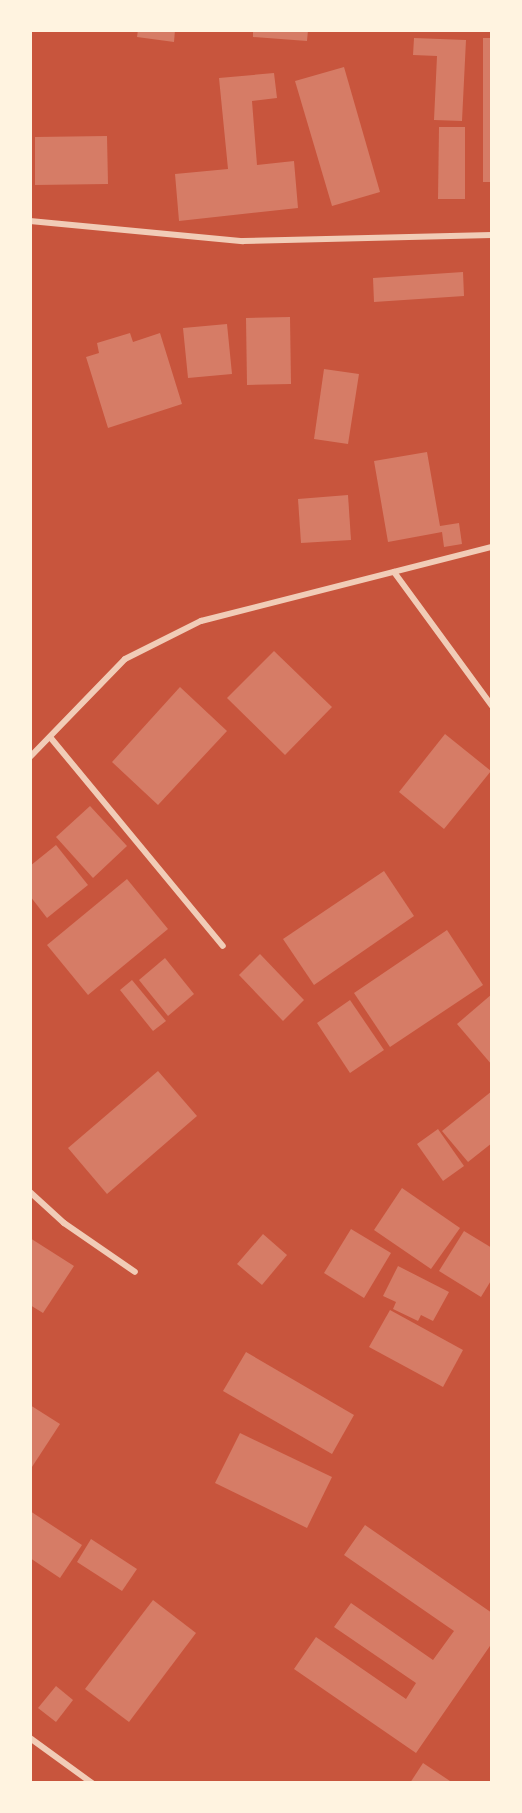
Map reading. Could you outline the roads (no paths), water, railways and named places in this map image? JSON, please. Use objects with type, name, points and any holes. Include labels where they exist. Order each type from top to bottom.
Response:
[{"type":"street","points":[[30,221],[243,241],[492,235]]},
{"type":"street","points":[[30,757],[125,659],[201,621],[492,547]]},
{"type":"street","points":[[394,572],[492,706]]},
{"type":"street","points":[[50,737],[223,946]]},
{"type":"street","points":[[30,1192],[64,1223],[135,1272]]},
{"type":"street","points":[[30,1738],[92,1783]]}]
